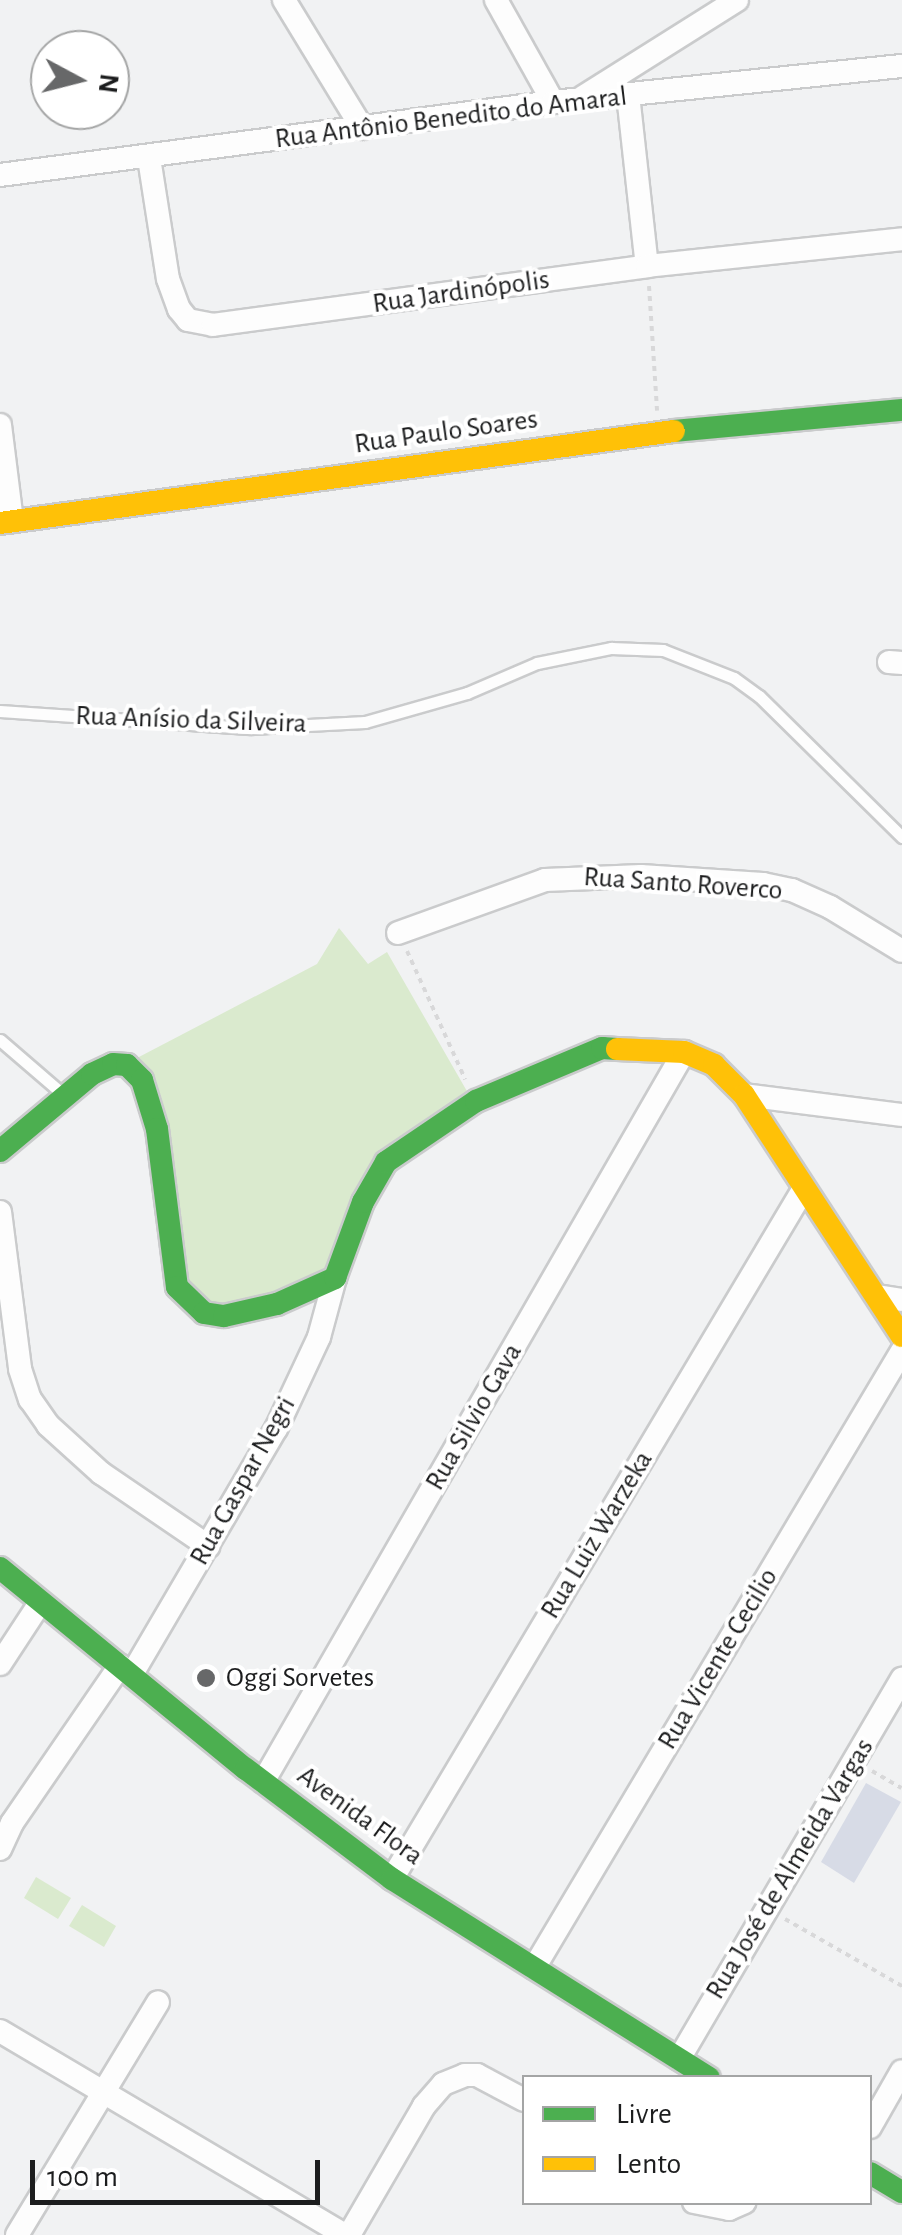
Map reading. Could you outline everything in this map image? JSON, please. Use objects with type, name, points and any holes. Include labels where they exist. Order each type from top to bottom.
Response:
[{"type":"street","points":[[284,0],[362,128]]},
{"type":"street","points":[[496,0],[554,102]]},
{"type":"street","points":[[579,100],[737,0]]},
{"type":"street","name":"Rua Antônio Benedito do Amaral","points":[[0,175],[554,102],[902,66]]},
{"type":"street","points":[[628,95],[647,266]]},
{"type":"street","name":"Rua Jardinópolis","points":[[149,158],[168,279],[179,309],[188,320],[212,325],[647,266],[902,239]]},
{"type":"street","name":"Rua Paulo Soares","points":[[6,522],[658,433],[902,410]]},
{"type":"street","points":[[0,425],[6,522]]},
{"type":"street","name":"Rua Santo Roverco","points":[[398,933],[545,880],[641,876],[778,886],[830,907],[902,951]]},
{"type":"street","points":[[0,1151],[64,1096],[113,1064],[128,1065],[142,1080],[157,1129],[177,1287],[191,1305],[204,1313],[224,1316],[277,1304],[335,1278],[363,1202],[386,1162],[476,1102],[602,1048],[684,1052],[714,1065],[744,1095],[802,1190],[902,1336]]},
{"type":"street","name":"Rua Silvio Gava","points":[[263,1782],[684,1052]]},
{"type":"street","points":[[744,1095],[902,1115]]},
{"type":"street","name":"Rua Luiz Warzeka","points":[[392,1880],[802,1190]]},
{"type":"street","points":[[0,1212],[20,1368],[30,1399],[71,1448],[208,1546]]},
{"type":"street","name":"Rua Gaspar Negri","points":[[0,1849],[12,1823],[126,1670],[208,1546],[276,1428],[319,1337],[335,1278]]},
{"type":"street","points":[[877,1296],[902,1300]]},
{"type":"street","name":"Rua Vicente Cecilio","points":[[534,1968],[902,1351]]},
{"type":"street","points":[[0,1385],[20,1368]]},
{"type":"street","name":"Avenida Flora","points":[[0,1568],[263,1782],[392,1880],[704,2075]]},
{"type":"street","points":[[0,1664],[40,1603]]},
{"type":"street","name":"Rua José de Almeida Vargas","points":[[678,2059],[902,1680]]},
{"type":"street","points":[[18,2235],[158,2002]]},
{"type":"street","points":[[0,2031],[347,2235],[424,2106],[443,2084],[465,2074],[477,2075],[522,2099]]},
{"type":"street","points":[[872,2124],[902,2071]]},
{"type":"street","points":[[872,2174],[902,2192]]},
{"type":"street","points":[[708,2205],[730,2210],[739,2205]]},
{"type":"lane","name":"Rua Anísio da Silveira","points":[[0,711],[252,728],[365,722],[468,693],[536,664],[612,648],[663,650],[734,678],[759,696],[902,837]]},
{"type":"lane","points":[[0,1040],[64,1096]]},
{"type":"path","points":[[647,266],[658,433]]},
{"type":"path","points":[[398,933],[476,1102]]},
{"type":"path","points":[[855,1761],[902,1788]]},
{"type":"path","points":[[767,1908],[902,1986]]},
{"type":"green space","points":[[339,928],[368,964],[387,952],[468,1093],[427,1125],[334,1266],[235,1310],[193,1299],[137,1058],[317,964]]},
{"type":"green space","points":[[36,1877],[71,1898],[58,1919],[24,1898]]},
{"type":"green space","points":[[82,1905],[116,1926],[104,1947],[69,1926]]},
{"type":"building","points":[[866,1783],[901,1802],[854,1883],[821,1862]]},
{"type":"traffic: fast","points":[[674,431],[902,410]]},
{"type":"traffic: fast","points":[[0,1151],[92,1074],[113,1064],[127,1065],[142,1080],[157,1129],[177,1287],[204,1313],[224,1316],[277,1304],[335,1278],[363,1202],[386,1162],[476,1101],[602,1048],[617,1049]]},
{"type":"traffic: fast","points":[[0,1568],[246,1769],[392,1879],[704,2075]]},
{"type":"traffic: fast","points":[[872,2174],[902,2192]]},
{"type":"traffic: slow","points":[[0,523],[674,431]]},
{"type":"traffic: slow","points":[[617,1049],[684,1052],[714,1065],[744,1095],[902,1336]]},
{"type":"place","name":"Oggi Sorvetes","points":[[206,1678]]}]
